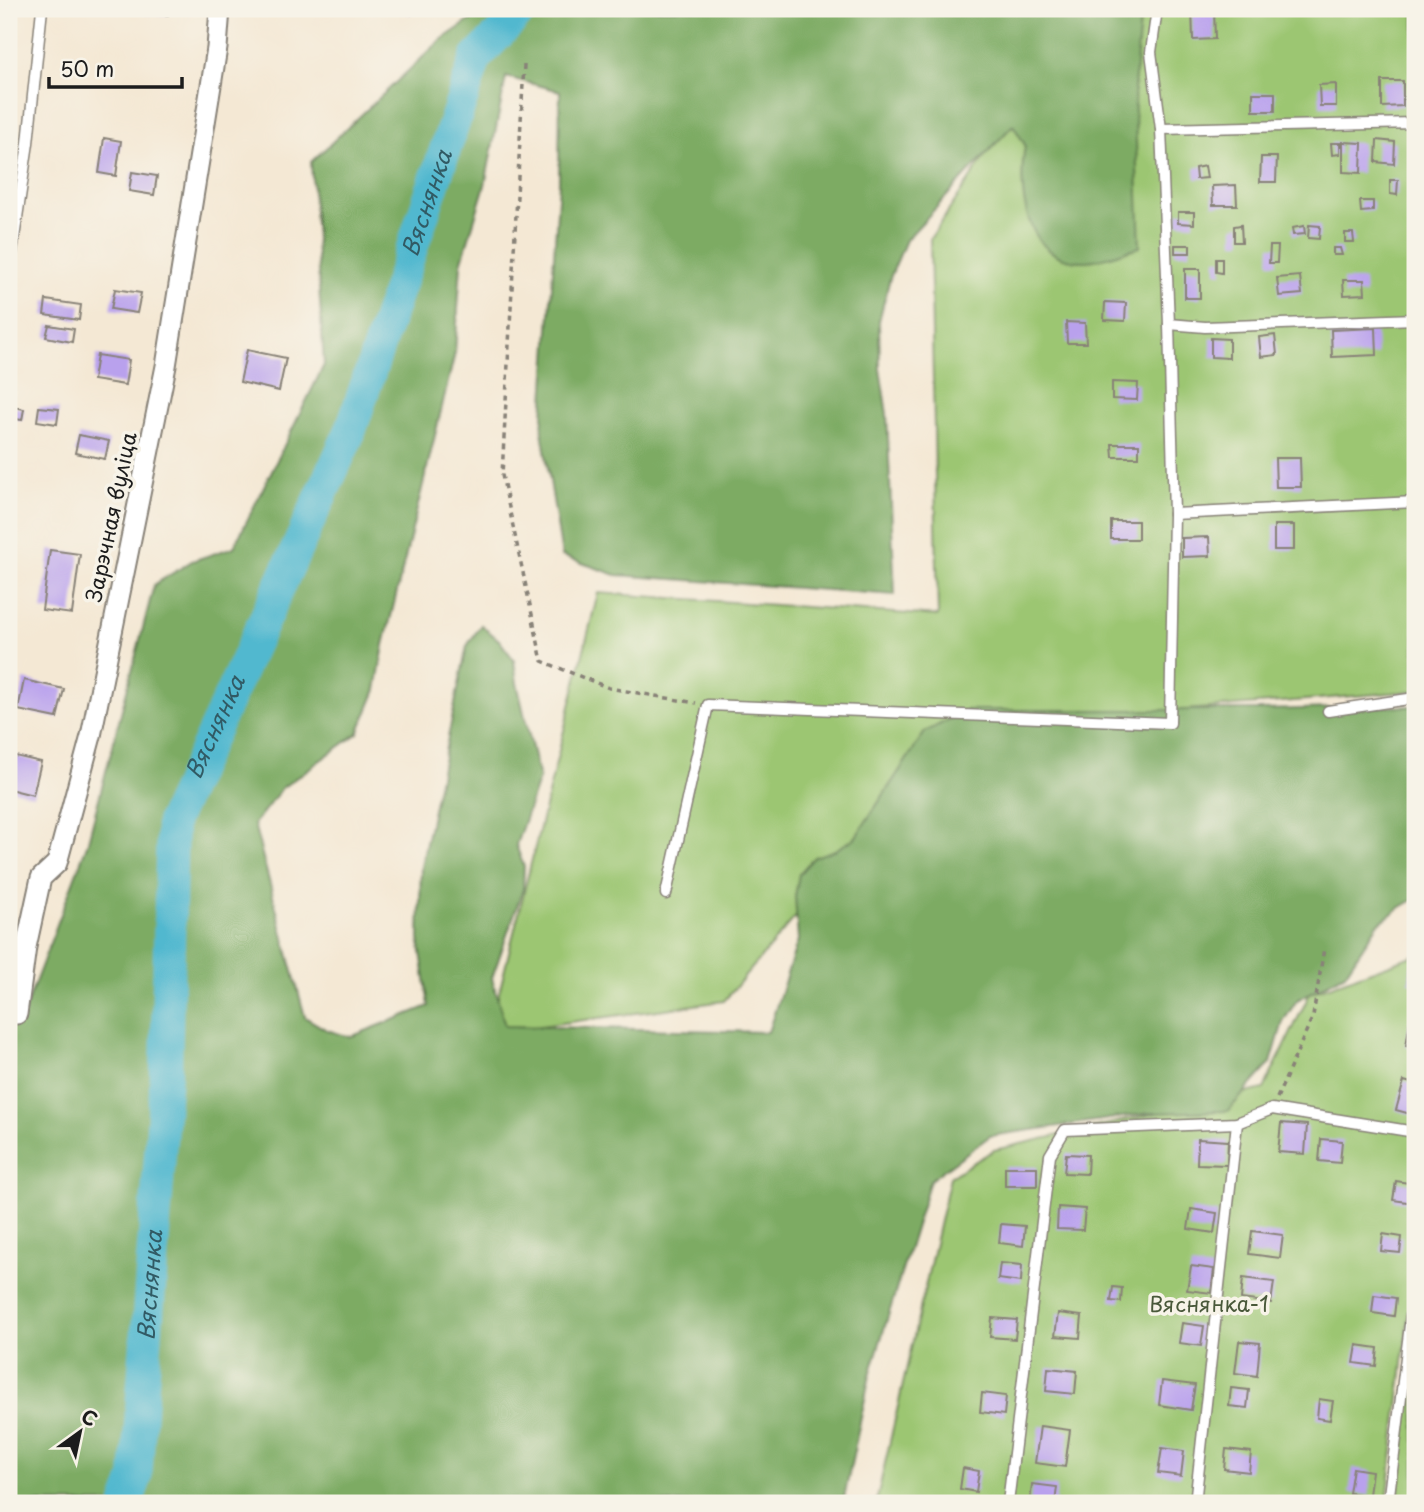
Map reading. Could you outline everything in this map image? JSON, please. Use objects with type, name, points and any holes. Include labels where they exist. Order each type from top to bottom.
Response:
[{"type":"street","name":"Зарэчная вуліца","points":[[9,1013],[17,1014],[26,947],[41,878],[57,863],[91,736],[166,366],[217,48],[220,9]]},
{"type":"lane","points":[[9,272],[28,143],[42,9]]},
{"type":"lane","points":[[666,894],[708,705],[1170,723],[1174,514],[1161,128],[1150,51],[1157,9]]},
{"type":"lane","points":[[1161,128],[1415,123]]},
{"type":"lane","points":[[1169,324],[1205,327],[1415,319]]},
{"type":"lane","points":[[1174,514],[1415,502]]},
{"type":"lane","points":[[1328,711],[1415,698]]},
{"type":"lane","points":[[1007,1503],[1050,1155],[1065,1130],[1237,1123],[1272,1109],[1415,1132]]},
{"type":"lane","points":[[1195,1503],[1237,1123]]},
{"type":"lane","points":[[1388,1503],[1415,1284]]},
{"type":"path","points":[[524,65],[502,475],[542,661],[609,688],[708,705]]},
{"type":"path","points":[[1272,1109],[1313,1016],[1324,948]]},
{"type":"green space","points":[[487,9],[1141,9],[1134,88],[1140,247],[1087,261],[1066,259],[1050,250],[1029,221],[1022,183],[1025,145],[1013,125],[906,240],[890,278],[879,321],[880,369],[887,414],[895,595],[616,575],[562,556],[542,431],[559,183],[560,91],[506,77],[485,185],[461,264],[455,353],[384,645],[376,690],[358,733],[282,788],[254,824],[305,1017],[327,1030],[350,1037],[429,1006],[419,939],[421,867],[467,646],[481,625],[499,640],[514,660],[539,778],[516,845],[524,867],[523,889],[492,978],[505,1026],[768,1032],[798,940],[795,896],[799,874],[814,857],[835,850],[855,838],[925,732],[967,710],[1259,710],[1415,706],[1415,899],[1378,924],[1345,974],[1297,1000],[1283,1022],[1271,1063],[1228,1111],[1151,1113],[990,1136],[930,1180],[870,1375],[843,1503],[9,1503],[9,1013],[22,1017],[87,845],[154,585],[192,561],[234,547],[324,365],[311,162],[441,40]]},
{"type":"green space","points":[[1082,9],[1415,9],[1415,691],[955,729],[724,1001],[489,1033],[598,593],[938,616],[930,239]]},
{"type":"green space","name":"Вяснянка-1","points":[[1415,955],[1415,1258],[1387,1503],[876,1503],[950,1177],[994,1150],[1264,1089],[1310,993]]},
{"type":"green space","points":[[1415,1346],[1415,1503],[1397,1503]]},
{"type":"building","points":[[144,9],[168,9],[168,15],[144,14]]},
{"type":"building","points":[[392,9],[412,9],[411,14]]},
{"type":"building","points":[[1192,9],[1214,9],[1215,39],[1193,40]]},
{"type":"building","points":[[1382,81],[1403,81],[1403,106],[1382,107]]},
{"type":"building","points":[[1336,84],[1336,106],[1320,106],[1319,85]]},
{"type":"building","points":[[1253,93],[1275,93],[1275,111],[1253,111]]},
{"type":"building","points":[[104,138],[121,141],[116,176],[99,173]]},
{"type":"building","points":[[1377,140],[1395,142],[1394,164],[1376,162]]},
{"type":"building","points":[[1343,142],[1362,143],[1361,173],[1343,172]]},
{"type":"building","points":[[1331,143],[1340,143],[1340,154],[1332,155]]},
{"type":"building","points":[[1261,157],[1277,157],[1276,182],[1260,182]]},
{"type":"building","points":[[1205,166],[1207,178],[1196,179],[1195,168]]},
{"type":"building","points":[[132,172],[157,176],[154,195],[129,191]]},
{"type":"building","points":[[1390,180],[1398,180],[1397,195],[1390,194]]},
{"type":"building","points":[[1236,185],[1237,205],[1213,205],[1212,186]]},
{"type":"building","points":[[1360,201],[1373,201],[1373,211],[1361,212]]},
{"type":"building","points":[[1178,212],[1194,212],[1194,224],[1178,223]]},
{"type":"building","points":[[1241,225],[1242,242],[1234,242],[1234,226]]},
{"type":"building","points":[[1309,225],[1320,226],[1319,239],[1308,238]]},
{"type":"building","points":[[1304,226],[1305,234],[1293,235],[1292,228]]},
{"type":"building","points":[[1345,233],[1353,233],[1354,242],[1345,242]]},
{"type":"building","points":[[1175,245],[1190,245],[1190,253],[1175,253]]},
{"type":"building","points":[[1270,246],[1278,246],[1277,263],[1269,263]]},
{"type":"building","points":[[1333,248],[1340,248],[1342,255],[1333,255]]},
{"type":"building","points":[[1216,259],[1222,259],[1222,273],[1216,272]]},
{"type":"building","points":[[1409,266],[1415,266],[1415,292],[1409,292]]},
{"type":"building","points":[[1185,269],[1200,269],[1200,298],[1185,298]]},
{"type":"building","points":[[1300,276],[1302,294],[1279,296],[1277,278]]},
{"type":"building","points":[[1343,280],[1364,280],[1365,294],[1344,295]]},
{"type":"building","points":[[115,289],[141,293],[137,313],[111,309]]},
{"type":"building","points":[[46,300],[81,305],[79,320],[44,315]]},
{"type":"building","points":[[1105,302],[1126,303],[1125,321],[1104,320]]},
{"type":"building","points":[[1066,322],[1085,323],[1086,343],[1067,343]]},
{"type":"building","points":[[49,325],[74,329],[72,342],[46,337]]},
{"type":"building","points":[[1376,328],[1377,355],[1332,357],[1331,330]]},
{"type":"building","points":[[1275,335],[1277,355],[1261,357],[1259,337]]},
{"type":"building","points":[[1211,338],[1229,339],[1229,358],[1211,357]]},
{"type":"building","points":[[247,350],[286,358],[279,391],[240,382]]},
{"type":"building","points":[[97,355],[129,360],[125,385],[93,380]]},
{"type":"building","points":[[1112,382],[1138,383],[1137,400],[1112,399]]},
{"type":"building","points":[[9,406],[24,409],[22,420],[9,418]]},
{"type":"building","points":[[39,407],[59,409],[57,424],[37,421]]},
{"type":"building","points":[[79,435],[109,441],[105,459],[75,453]]},
{"type":"building","points":[[1112,444],[1139,444],[1139,457],[1113,457]]},
{"type":"building","points":[[1275,458],[1300,458],[1301,487],[1276,487]]},
{"type":"building","points":[[1111,521],[1138,521],[1138,539],[1111,539]]},
{"type":"building","points":[[1274,525],[1294,525],[1294,550],[1274,550]]},
{"type":"building","points":[[1209,537],[1210,556],[1182,557],[1182,538]]},
{"type":"building","points":[[50,550],[80,554],[72,614],[42,610]]},
{"type":"building","points":[[24,680],[64,689],[57,718],[18,710]]},
{"type":"building","points":[[11,755],[41,762],[33,795],[9,789]]},
{"type":"building","points":[[1412,962],[1415,962],[1415,983],[1409,982]]},
{"type":"building","points":[[1410,1021],[1415,1022],[1415,1048],[1406,1046]]},
{"type":"building","points":[[1404,1081],[1415,1084],[1414,1115],[1396,1110]]},
{"type":"building","points":[[1281,1123],[1307,1125],[1305,1154],[1278,1152]]},
{"type":"building","points":[[1198,1139],[1228,1141],[1227,1165],[1197,1164]]},
{"type":"building","points":[[1321,1139],[1342,1141],[1340,1163],[1319,1161]]},
{"type":"building","points":[[1066,1154],[1088,1155],[1087,1174],[1064,1173]]},
{"type":"building","points":[[1005,1167],[1037,1167],[1037,1186],[1005,1186]]},
{"type":"building","points":[[1396,1181],[1415,1184],[1414,1203],[1393,1200]]},
{"type":"building","points":[[1058,1207],[1085,1209],[1083,1230],[1057,1229]]},
{"type":"building","points":[[1191,1209],[1217,1213],[1214,1233],[1188,1229]]},
{"type":"building","points":[[1001,1224],[1025,1226],[1023,1246],[999,1243]]},
{"type":"building","points":[[1252,1231],[1283,1235],[1280,1258],[1249,1254]]},
{"type":"building","points":[[1383,1234],[1402,1237],[1400,1253],[1381,1251]]},
{"type":"building","points":[[1000,1263],[1022,1265],[1021,1282],[998,1279]]},
{"type":"building","points":[[1191,1266],[1214,1269],[1211,1293],[1187,1290]]},
{"type":"building","points":[[1243,1278],[1274,1282],[1271,1303],[1241,1299]]},
{"type":"building","points":[[1113,1287],[1122,1288],[1121,1302],[1111,1301]]},
{"type":"building","points":[[1374,1295],[1396,1298],[1394,1316],[1372,1313]]},
{"type":"building","points":[[1058,1313],[1082,1316],[1080,1338],[1055,1336]]},
{"type":"building","points":[[992,1318],[1017,1320],[1015,1339],[990,1337]]},
{"type":"building","points":[[1182,1323],[1204,1326],[1201,1346],[1179,1343]]},
{"type":"building","points":[[1239,1341],[1260,1343],[1257,1376],[1235,1373]]},
{"type":"building","points":[[1357,1345],[1378,1348],[1376,1366],[1354,1363]]},
{"type":"building","points":[[1048,1368],[1077,1371],[1075,1394],[1046,1391]]},
{"type":"building","points":[[1162,1381],[1195,1385],[1191,1410],[1159,1405]]},
{"type":"building","points":[[1231,1388],[1249,1390],[1247,1408],[1229,1406]]},
{"type":"building","points":[[982,1393],[1006,1396],[1004,1415],[980,1412]]},
{"type":"building","points":[[1319,1399],[1333,1401],[1330,1420],[1317,1418]]},
{"type":"building","points":[[1040,1426],[1070,1430],[1065,1467],[1035,1463]]},
{"type":"building","points":[[1162,1448],[1184,1451],[1181,1476],[1158,1473]]},
{"type":"building","points":[[1226,1449],[1251,1452],[1249,1472],[1224,1469]]},
{"type":"building","points":[[963,1468],[979,1471],[976,1492],[960,1489]]},
{"type":"building","points":[[1353,1468],[1372,1471],[1369,1495],[1349,1493]]},
{"type":"building","points":[[1032,1484],[1057,1487],[1055,1503],[1030,1503]]},
{"type":"waterway","name":"Вяснянка","points":[[127,1503],[136,1478],[166,1073],[172,822],[350,432],[476,58],[523,9]]}]
